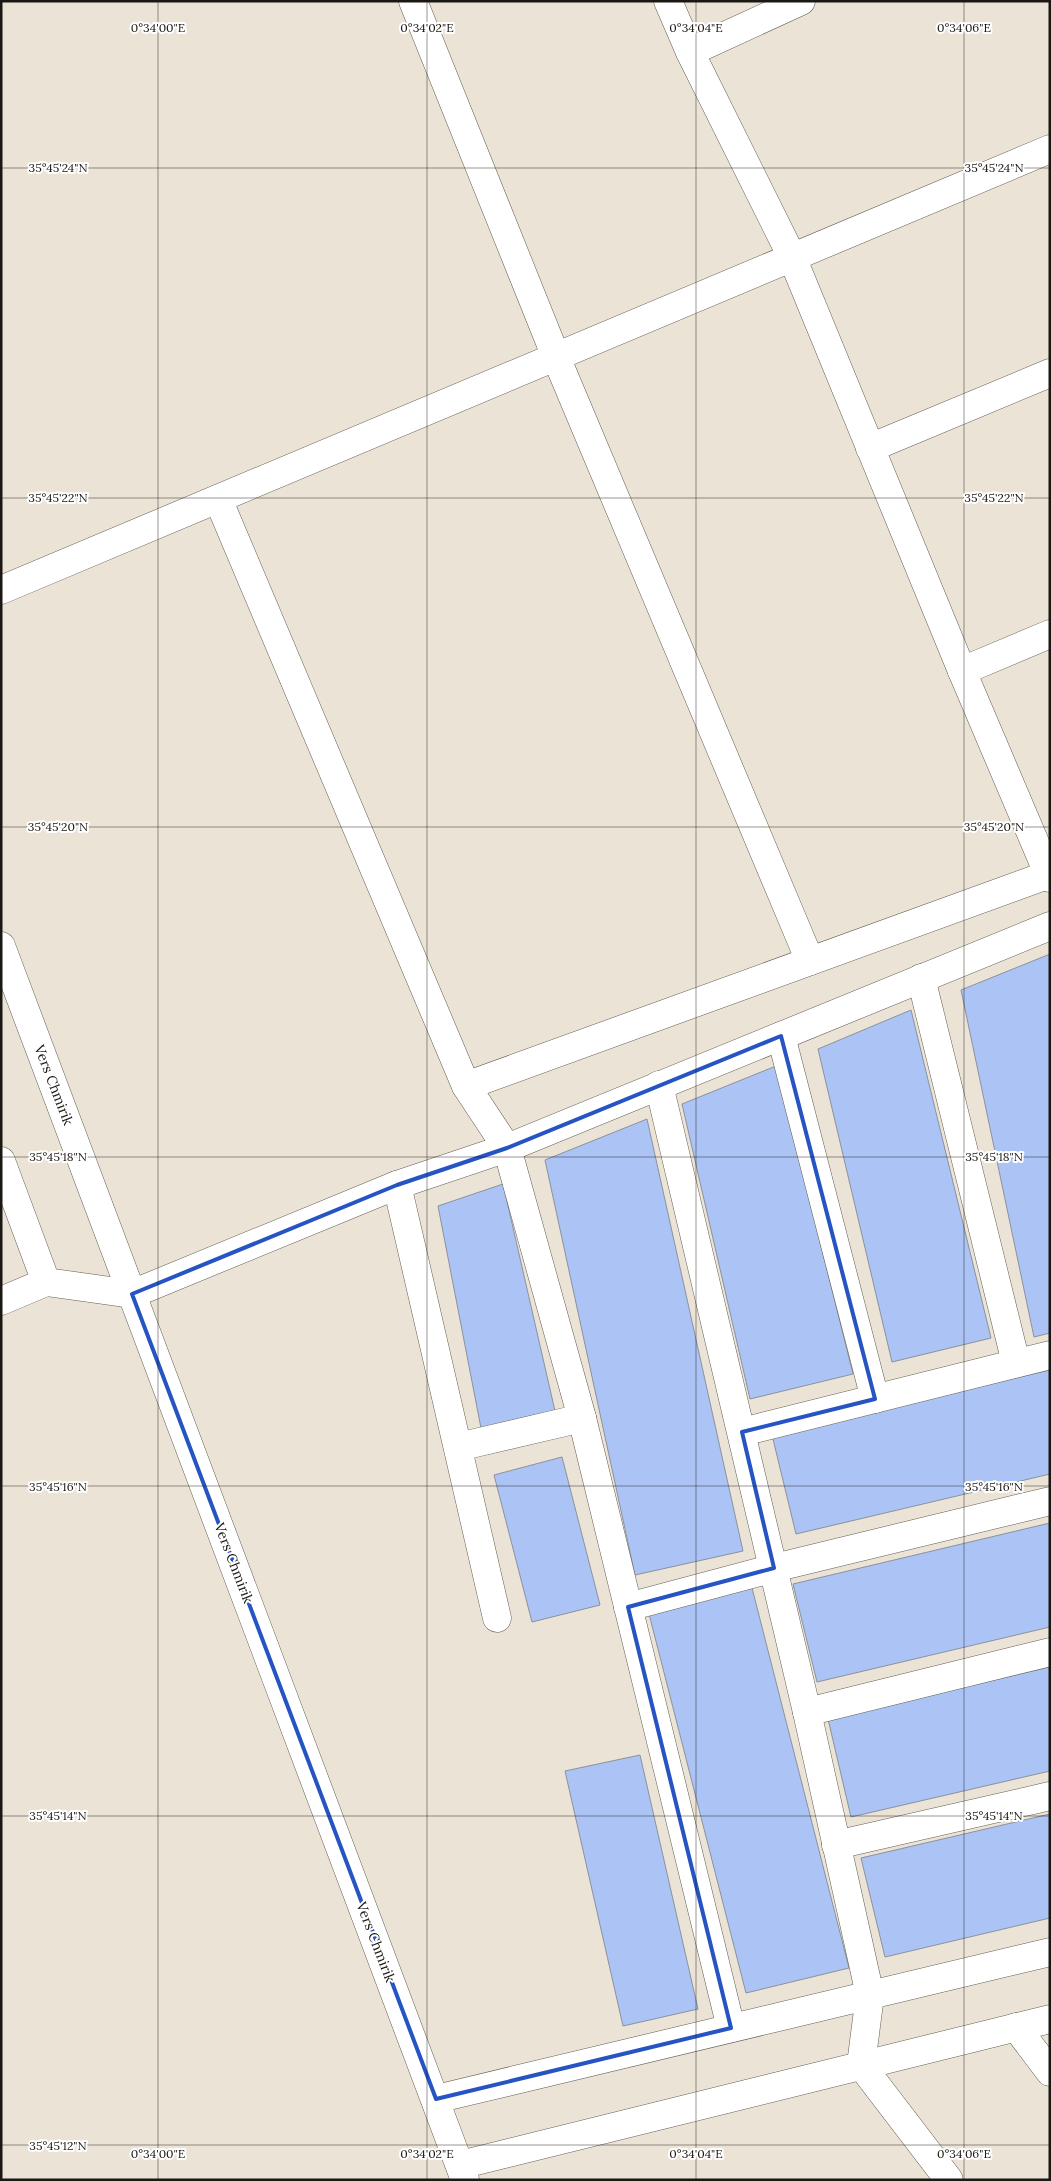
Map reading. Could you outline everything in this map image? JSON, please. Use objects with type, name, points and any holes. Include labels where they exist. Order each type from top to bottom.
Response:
[{"type":"street","points":[[413,1],[556,357],[810,961]]},
{"type":"street","points":[[466,1086],[1049,875],[962,671],[792,257],[690,52],[668,1]]},
{"type":"street","points":[[690,52],[801,1]]},
{"type":"street","points":[[1,590],[1050,149]]},
{"type":"street","points":[[870,448],[1050,373]]},
{"type":"street","points":[[218,499],[466,1086],[507,1148],[582,1418],[731,2028]]},
{"type":"street","points":[[962,671],[1050,634]]},
{"type":"street","points":[[1,1301],[46,1282],[132,1294],[397,1185],[507,1148],[1050,926]]},
{"type":"street","name":"Vers Chmirik","points":[[1,946],[463,2172]]},
{"type":"street","points":[[922,978],[1016,1363]]},
{"type":"street","points":[[781,1036],[875,1399]]},
{"type":"street","points":[[659,1086],[774,1568],[870,1995],[861,2066],[949,2180]]},
{"type":"street","points":[[1,1160],[46,1282]]},
{"type":"street","points":[[397,1185],[497,1618]]},
{"type":"street","points":[[742,1432],[1050,1355]]},
{"type":"street","points":[[458,1447],[582,1418]]},
{"type":"street","points":[[628,1607],[774,1568],[1050,1501]]},
{"type":"street","points":[[807,1712],[1050,1652]]},
{"type":"street","points":[[836,1845],[1050,1796]]},
{"type":"street","points":[[436,2099],[1050,1952]]},
{"type":"street","points":[[463,2172],[861,2066],[1050,2019]]},
{"type":"street","points":[[1016,2028],[1050,2072]]},
{"type":"highlighted area","points":[[781,1036],[875,1399],[742,1432],[774,1568],[628,1607],[731,2028],[436,2099],[132,1294],[397,1185],[507,1148]]},
{"type":"building","points":[[1050,954],[1050,1333],[1034,1337],[961,990]]},
{"type":"building","points":[[911,1010],[991,1338],[892,1362],[818,1049]]},
{"type":"building","points":[[776,1066],[853,1374],[750,1399],[682,1104]]},
{"type":"building","points":[[647,1119],[743,1551],[635,1575],[545,1160]]},
{"type":"building","points":[[503,1184],[555,1411],[481,1428],[438,1206]]},
{"type":"building","points":[[1050,1370],[1050,1474],[796,1534],[772,1435]]},
{"type":"building","points":[[562,1457],[600,1605],[532,1622],[494,1475]]},
{"type":"building","points":[[1050,1523],[1050,1627],[817,1682],[793,1584]]},
{"type":"building","points":[[751,1584],[849,1968],[746,1993],[648,1610]]},
{"type":"building","points":[[1050,1667],[1050,1771],[851,1817],[828,1719]]},
{"type":"building","points":[[640,1755],[698,2009],[623,2026],[565,1771]]},
{"type":"building","points":[[1050,1814],[1050,1918],[885,1957],[861,1858]]}]
